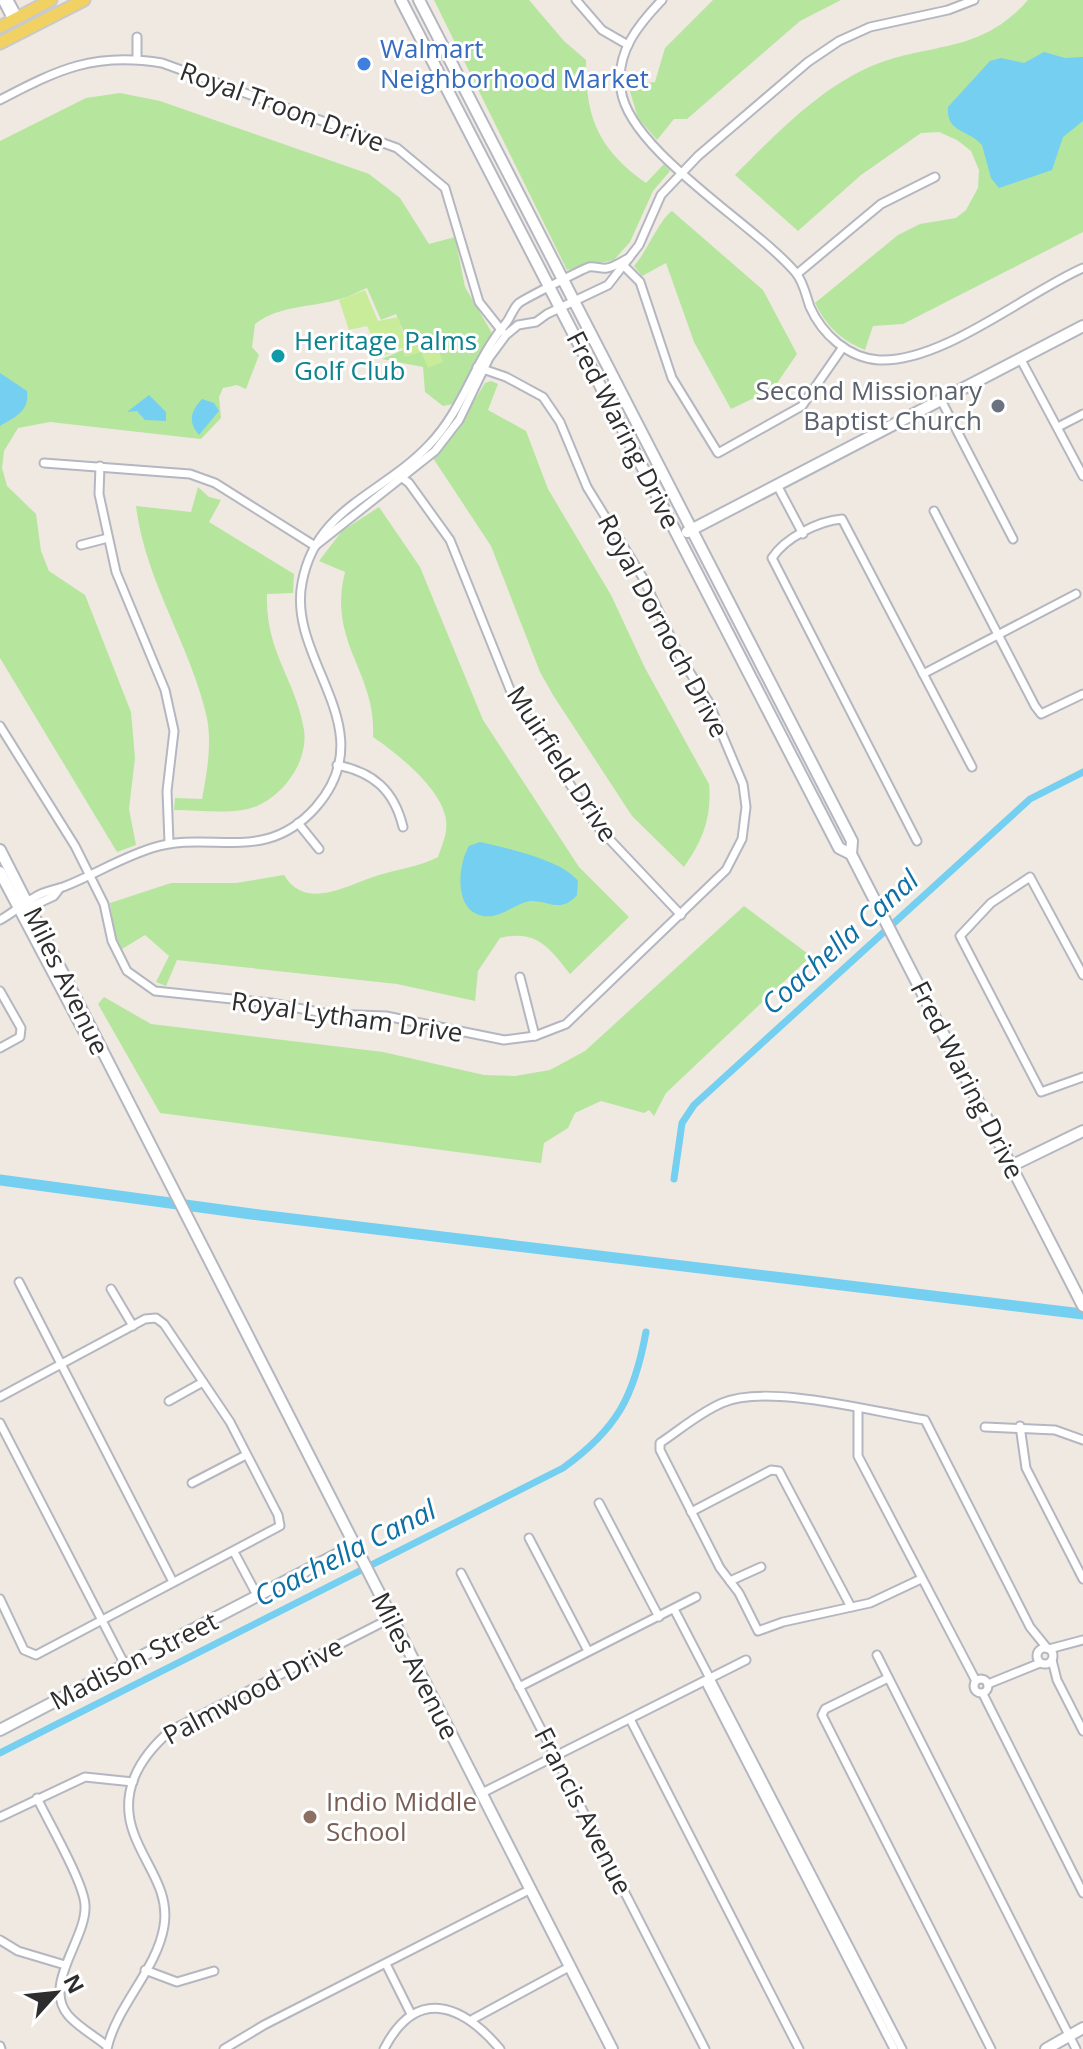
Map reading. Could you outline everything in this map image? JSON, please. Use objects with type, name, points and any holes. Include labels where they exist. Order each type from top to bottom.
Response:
[{"type":"main road","points":[[0,27],[51,0]]},
{"type":"main road","name":"Fred Waring Drive","points":[[401,0],[839,848],[851,854]]},
{"type":"main road","name":"Fred Waring Drive","points":[[419,0],[852,841],[851,854],[1083,1306]]},
{"type":"main road","points":[[0,43],[78,2]]},
{"type":"main road","points":[[0,35],[17,25],[15,19]]},
{"type":"main road","points":[[678,536],[1083,326]]},
{"type":"main road","name":"Miles Avenue","points":[[0,850],[26,907],[612,2049]]},
{"type":"main road","name":"Miles Avenue","points":[[0,872],[26,907]]},
{"type":"main road","points":[[1011,1166],[1083,1131]]},
{"type":"main road","name":"Madison Street","points":[[0,1730],[353,1546]]},
{"type":"main road","points":[[1046,2049],[1083,2028]]},
{"type":"street","points":[[2,0],[15,19]]},
{"type":"street","points":[[9,0],[15,19]]},
{"type":"street","points":[[576,0],[602,30],[628,45]]},
{"type":"street","points":[[662,0],[639,24],[628,45],[622,66],[621,91],[628,111],[644,134],[683,172],[797,274],[818,322],[843,347],[881,360],[920,354],[1083,268]]},
{"type":"street","points":[[503,332],[536,322],[573,300],[604,289],[643,238],[657,203],[683,172],[808,62],[839,41],[883,23],[948,10],[974,0]]},
{"type":"street","points":[[137,37],[137,59]]},
{"type":"street","name":"Royal Troon Drive","points":[[0,100],[81,63],[108,57],[137,59],[162,63],[397,148],[445,188],[479,302],[503,332]]},
{"type":"street","points":[[797,274],[881,204],[935,177]]},
{"type":"street","points":[[0,920],[54,896],[60,888],[111,862],[169,842],[245,845],[298,823],[321,800],[337,765],[341,734],[337,711],[307,634],[300,605],[304,571],[315,546],[404,476],[453,416],[519,303],[585,269],[622,264]]},
{"type":"street","points":[[622,264],[640,282],[672,378],[718,453],[802,406],[843,347]]},
{"type":"street","points":[[1020,358],[1083,476]]},
{"type":"street","name":"Royal Dornoch Drive","points":[[480,368],[506,377],[543,397],[560,422],[587,487],[643,578],[735,761],[746,807],[742,839],[726,870],[681,915]]},
{"type":"street","points":[[941,400],[1013,539]]},
{"type":"street","points":[[1058,427],[1083,414]]},
{"type":"street","points":[[44,463],[178,471],[215,483],[315,546]]},
{"type":"street","points":[[100,466],[99,494],[116,572],[165,690],[174,731],[167,791],[169,842]]},
{"type":"street","name":"Muirfield Drive","points":[[404,476],[450,540],[520,706],[596,825],[681,915]]},
{"type":"street","points":[[777,485],[803,534]]},
{"type":"street","points":[[934,511],[1041,714],[1083,694]]},
{"type":"street","points":[[917,841],[772,558],[779,547],[831,520],[842,519],[972,767]]},
{"type":"street","points":[[81,545],[108,538]]},
{"type":"street","points":[[923,674],[1076,594]]},
{"type":"street","name":"Royal Lytham Drive","points":[[0,726],[89,874],[104,904],[112,941],[127,971],[155,991],[271,1003],[329,1014],[386,1016],[504,1040],[535,1036],[566,1024],[681,915]]},
{"type":"street","points":[[337,765],[365,772],[378,781],[399,811],[403,827]]},
{"type":"street","points":[[298,823],[319,849]]},
{"type":"street","points":[[1083,975],[1030,877],[991,903],[960,936],[1041,1092],[1083,1077]]},
{"type":"street","points":[[520,977],[535,1036]]},
{"type":"street","points":[[0,991],[21,1028],[20,1037],[0,1048]]},
{"type":"street","points":[[19,1282],[173,1582]]},
{"type":"street","points":[[111,1289],[133,1326]]},
{"type":"street","points":[[0,1397],[133,1326],[156,1318],[164,1324],[203,1382],[246,1455],[278,1515],[280,1526],[32,1656],[24,1650],[0,1599]]},
{"type":"street","points":[[169,1401],[203,1382]]},
{"type":"street","points":[[921,1579],[870,1603],[783,1622],[758,1631],[691,1512],[660,1450],[660,1443],[725,1402],[751,1395],[925,1420],[1030,1627],[1050,1654],[1057,1680],[1083,1731]]},
{"type":"street","points":[[858,1409],[858,1456],[976,1681],[975,1691],[983,1694],[1083,1893]]},
{"type":"street","points":[[0,1423],[125,1665]]},
{"type":"street","points":[[985,1427],[1020,1426],[1055,1430],[1083,1440]]},
{"type":"street","points":[[1020,1426],[1026,1468],[1083,1579]]},
{"type":"street","points":[[192,1483],[246,1455]]},
{"type":"street","points":[[691,1512],[771,1470],[779,1471],[851,1607]]},
{"type":"street","points":[[599,1503],[659,1617]]},
{"type":"street","points":[[529,1538],[588,1651]]},
{"type":"street","points":[[234,1552],[258,1597]]},
{"type":"street","points":[[730,1581],[761,1567]]},
{"type":"street","name":"Francis Avenue","points":[[461,1573],[705,2049]]},
{"type":"street","points":[[519,1687],[696,1597]]},
{"type":"street","points":[[674,1609],[902,2049]]},
{"type":"street","name":"Palmwood Drive","points":[[107,2047],[164,1926],[161,1886],[133,1832],[130,1794],[146,1752],[170,1731],[391,1618]]},
{"type":"street","points":[[1030,1627],[1042,1664],[1057,1680]]},
{"type":"street","points":[[1018,1669],[1042,1664],[1050,1654],[1083,1640]]},
{"type":"street","points":[[983,1694],[988,1684],[1018,1669],[1037,1653],[1050,1654]]},
{"type":"street","points":[[877,1655],[1076,2049]]},
{"type":"street","points":[[480,1795],[746,1660]]},
{"type":"street","points":[[888,1678],[825,1709],[822,1715],[991,2049]]},
{"type":"street","points":[[708,1679],[707,1685],[894,2049]]},
{"type":"street","points":[[976,1681],[981,1679],[988,1684]]},
{"type":"street","points":[[630,1719],[799,2049]]},
{"type":"street","points":[[0,1817],[85,1777],[133,1782]]},
{"type":"street","points":[[37,1798],[85,1901],[84,1923],[65,1965],[62,1998],[67,2014],[107,2047]]},
{"type":"street","points":[[224,2049],[529,1890]]},
{"type":"street","points":[[0,1940],[18,1951],[65,1965]]},
{"type":"street","points":[[386,1964],[411,2014]]},
{"type":"street","points":[[473,2019],[569,1967]]},
{"type":"street","points":[[145,1970],[177,1982],[214,1971]]},
{"type":"street","points":[[384,2049],[395,2027],[411,2014],[428,2008],[473,2019],[500,2049]]},
{"type":"street","points":[[241,2038],[246,2049]]},
{"type":"green space","points":[[434,0],[529,0],[564,41],[586,60],[592,116],[606,145],[646,183],[664,164],[670,171],[653,191],[630,242],[614,260],[567,270]]},
{"type":"green space","points":[[713,0],[841,0],[800,21],[687,119],[674,119],[657,140],[638,118],[628,85],[655,82],[665,48]]},
{"type":"green space","points":[[1028,0],[1083,0],[1083,232],[903,324],[873,326],[865,350],[856,346],[836,332],[815,303],[898,235],[920,224],[956,218],[966,210],[978,188],[979,170],[971,151],[939,132],[921,133],[861,175],[798,231],[735,175],[795,117],[845,80],[886,61],[969,40],[1009,18]]},
{"type":"green space","points":[[120,93],[160,101],[369,174],[400,198],[429,244],[455,237],[465,287],[492,333],[453,404],[443,406],[425,392],[423,367],[382,359],[410,347],[396,314],[381,320],[367,288],[326,303],[274,313],[255,324],[252,347],[259,355],[246,389],[237,385],[223,388],[219,397],[221,418],[201,439],[50,422],[18,428],[4,451],[2,468],[7,486],[36,514],[41,551],[49,571],[85,595],[131,712],[135,758],[129,809],[136,845],[117,852],[0,658],[0,141],[86,98]]},
{"type":"green space","points":[[672,211],[763,290],[797,354],[773,389],[731,409],[694,342],[666,263],[642,276],[634,266]]},
{"type":"green space","points":[[365,290],[378,321],[398,317],[407,346],[433,336],[443,362],[428,368],[421,352],[405,357],[402,348],[381,357],[367,326],[349,330],[339,300]]},
{"type":"green space","points":[[491,381],[498,384],[488,410],[526,431],[548,489],[611,595],[645,668],[709,784],[705,828],[684,867],[632,816],[553,695],[540,672],[491,546],[433,458],[454,434],[485,383]]},
{"type":"green space","points":[[198,487],[209,497],[221,500],[209,522],[294,574],[293,593],[267,594],[271,633],[295,696],[304,730],[302,755],[290,779],[281,789],[260,805],[248,809],[221,812],[174,810],[175,798],[202,799],[208,758],[207,718],[200,691],[149,561],[136,506],[191,512]]},
{"type":"green space","points":[[379,507],[420,567],[483,720],[579,867],[629,917],[570,974],[541,942],[523,936],[500,938],[478,971],[475,1001],[397,984],[177,960],[166,986],[156,982],[169,956],[145,935],[122,949],[115,935],[110,903],[171,883],[236,883],[284,875],[293,886],[316,894],[342,889],[438,857],[446,830],[443,808],[417,773],[373,737],[368,694],[342,619],[345,572],[319,561],[342,531]]},
{"type":"green space","points":[[744,906],[811,956],[666,1093],[654,1116],[649,1110],[644,1113],[601,1101],[575,1113],[568,1128],[544,1143],[541,1163],[160,1113],[98,1004],[104,997],[151,1024],[383,1052],[484,1075],[515,1076],[550,1070],[585,1051]]},
{"type":"water","points":[[1044,52],[1065,58],[1083,57],[1083,121],[1063,137],[1052,170],[999,188],[991,178],[982,145],[950,122],[948,107],[990,61],[1001,58],[1024,63]]},
{"type":"water","points":[[0,373],[27,391],[27,398],[20,413],[0,426]]},
{"type":"water","points":[[149,395],[166,412],[166,421],[145,420],[137,411],[127,412]]},
{"type":"water","points":[[202,399],[214,403],[219,411],[199,435],[192,417]]},
{"type":"water","points":[[480,842],[533,856],[560,867],[578,881],[577,895],[560,905],[531,901],[496,915],[483,916],[473,912],[462,896],[462,864],[469,846]]},
{"type":"waterway","name":"Coachella Canal","points":[[674,1179],[682,1123],[694,1105],[1030,799],[1083,772]]},
{"type":"waterway","points":[[0,1180],[259,1215],[1083,1314]]},
{"type":"waterway","name":"Coachella Canal","points":[[0,1753],[563,1468],[597,1439],[620,1410],[636,1375],[646,1332]]},
{"type":"place","name":"Walmart Neighborhood Market","points":[[364,64]]},
{"type":"place","name":"Heritage Palms Golf Club","points":[[278,356]]},
{"type":"place","name":"Second Missionary Baptist Church","points":[[998,406]]},
{"type":"place","name":"Indio Middle School","points":[[310,1817]]}]
